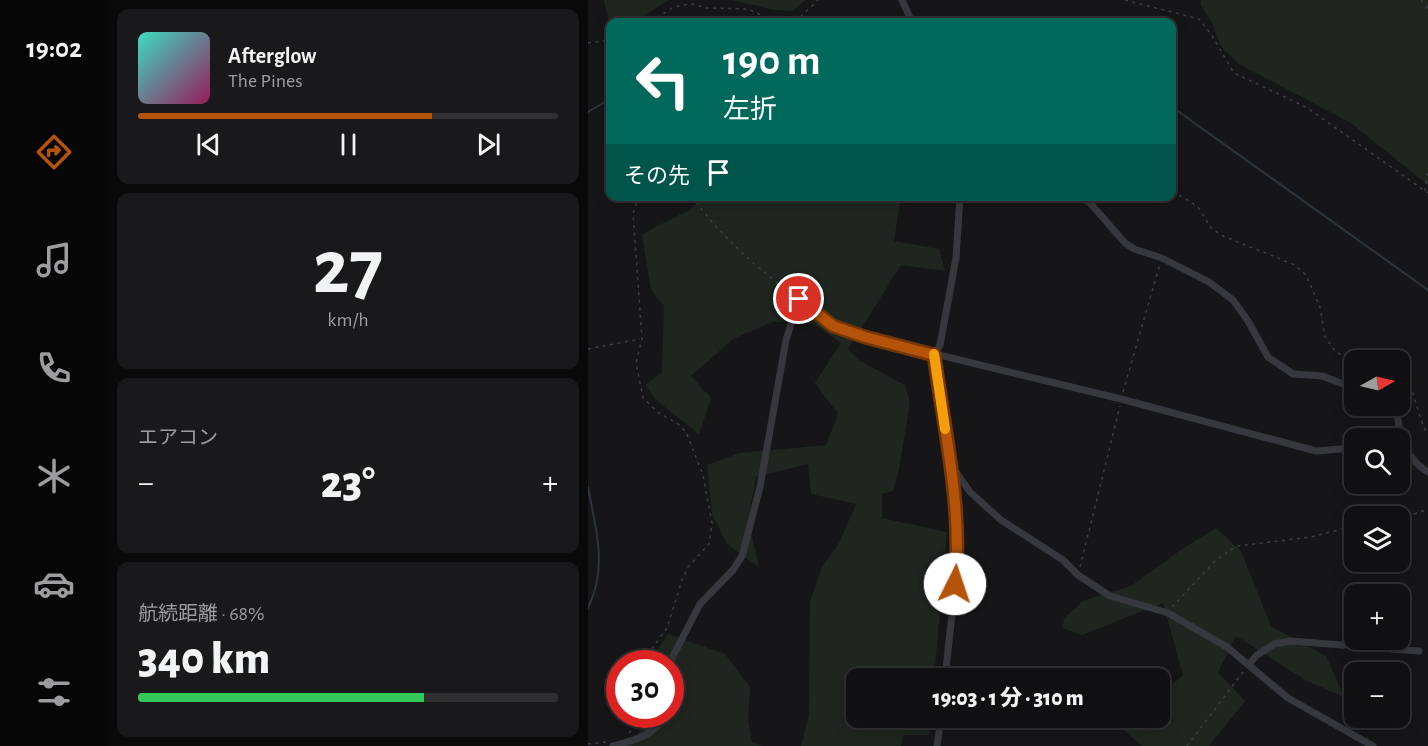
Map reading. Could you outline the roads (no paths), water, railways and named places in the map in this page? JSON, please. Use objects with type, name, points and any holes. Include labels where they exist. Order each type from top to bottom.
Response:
[{"type":"street","points":[[902,0],[910,18]]},
{"type":"street","points":[[946,668],[957,561],[951,465],[934,355],[940,345],[956,258],[960,201]]},
{"type":"street","points":[[1087,201],[1125,243],[1134,249],[1162,258],[1209,282],[1233,300],[1268,357],[1293,374],[1322,376],[1344,384]]},
{"type":"street","points":[[676,650],[700,604],[733,570],[742,556],[760,487],[786,340],[799,299],[833,326],[865,337],[1121,399],[1316,451],[1344,449]]},
{"type":"street","points":[[1410,454],[1419,467],[1428,472]]},
{"type":"street","points":[[951,465],[970,492],[1000,520],[1063,560],[1078,574],[1110,596],[1168,613],[1227,647],[1288,698],[1373,746]]},
{"type":"street","points":[[1249,664],[1257,655],[1274,644],[1291,641],[1342,645],[1368,644],[1391,649],[1419,651]]},
{"type":"street","points":[[612,744],[633,741],[655,728]]},
{"type":"street","points":[[938,746],[939,728]]},
{"type":"waterway","points":[[588,112],[606,101]]},
{"type":"waterway","points":[[1176,110],[1428,290]]},
{"type":"waterway","points":[[588,487],[597,534],[599,563],[598,578],[588,608]]}]
